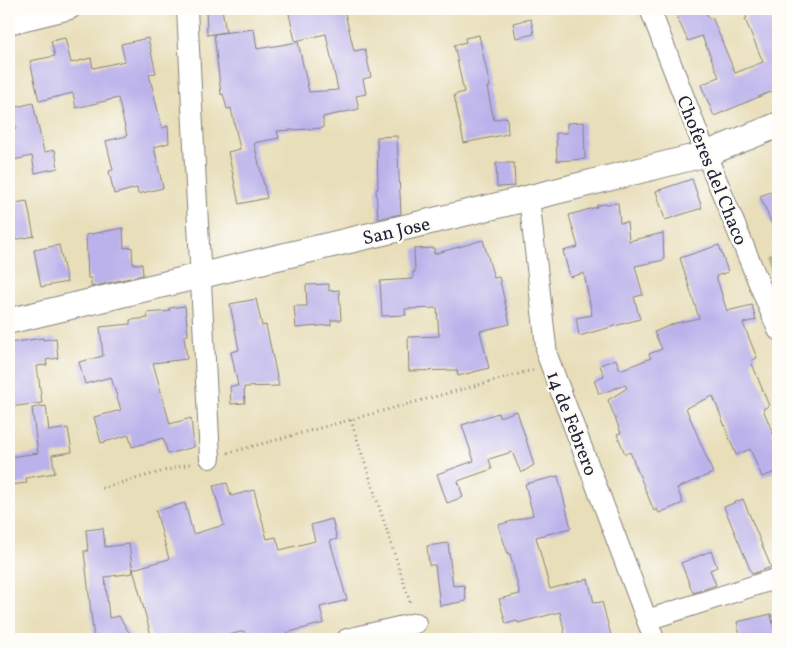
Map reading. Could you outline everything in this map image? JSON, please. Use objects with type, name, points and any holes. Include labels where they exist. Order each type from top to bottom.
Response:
[{"type":"street","points":[[9,24],[70,9]]},
{"type":"street","points":[[187,9],[210,458]]},
{"type":"street","name":"Choferes del Chaco","points":[[650,9],[706,154],[778,330]]},
{"type":"street","name":"San Jose","points":[[9,321],[529,198],[706,154],[778,125]]},
{"type":"street","name":"14 de Febrero","points":[[529,198],[547,355],[654,639]]},
{"type":"street","points":[[647,620],[778,578]]},
{"type":"street","points":[[347,639],[416,623]]},
{"type":"path","points":[[102,488],[550,365]]},
{"type":"path","points":[[351,420],[416,623]]},
{"type":"green space","points":[[778,255],[778,284],[767,259]]},
{"type":"building","points":[[206,9],[222,9],[226,32],[207,35]]},
{"type":"building","points":[[288,9],[344,9],[354,51],[365,49],[371,77],[363,79],[366,94],[356,96],[359,109],[323,117],[323,128],[277,131],[279,138],[254,143],[267,198],[239,204],[228,152],[240,149],[231,108],[227,109],[223,94],[221,95],[214,34],[254,29],[257,49],[298,42],[309,92],[338,90],[326,34],[295,41]]},
{"type":"building","points":[[686,9],[705,9],[709,19],[712,17],[735,73],[763,62],[745,19],[747,18],[743,9],[778,9],[778,97],[775,90],[714,116],[701,85],[719,77],[702,36],[688,41],[675,13]]},
{"type":"building","points":[[531,19],[534,34],[516,38],[513,23]]},
{"type":"building","points":[[479,35],[490,87],[487,87],[494,120],[507,117],[508,134],[464,143],[454,95],[464,92],[454,45],[466,42],[465,38]]},
{"type":"building","points":[[65,38],[71,63],[91,58],[93,68],[125,61],[121,44],[148,38],[156,73],[149,74],[162,128],[168,126],[169,143],[154,147],[163,188],[138,194],[137,188],[114,194],[109,171],[113,170],[106,141],[127,136],[118,98],[76,108],[73,93],[39,101],[30,61],[55,56],[51,41]]},
{"type":"building","points":[[33,103],[44,152],[55,150],[58,168],[35,173],[32,156],[9,161],[9,130],[16,129],[12,108]]},
{"type":"building","points":[[584,122],[585,159],[557,161],[556,133],[567,133],[567,123]]},
{"type":"building","points":[[397,136],[401,214],[378,219],[376,189],[378,189],[377,137]]},
{"type":"building","points":[[496,163],[514,163],[515,186],[497,187]]},
{"type":"building","points":[[692,179],[702,208],[665,220],[656,191]]},
{"type":"building","points":[[778,189],[778,238],[760,196]]},
{"type":"building","points":[[27,201],[34,236],[14,240],[9,204]]},
{"type":"building","points":[[618,203],[620,223],[627,222],[629,241],[663,233],[664,260],[635,266],[643,295],[634,297],[640,319],[579,336],[576,318],[592,315],[584,273],[570,277],[563,251],[578,247],[569,215],[597,207],[597,205]]},
{"type":"building","points":[[123,228],[124,248],[132,247],[133,264],[142,264],[143,275],[91,287],[91,278],[88,278],[86,235]]},
{"type":"building","points":[[483,240],[494,278],[499,277],[510,324],[480,331],[489,368],[458,376],[457,370],[409,371],[408,337],[439,336],[437,308],[405,309],[406,315],[382,316],[380,281],[413,279],[413,272],[415,272],[414,249],[434,248],[434,254]]},
{"type":"building","points":[[59,245],[67,282],[41,287],[34,250]]},
{"type":"building","points":[[719,245],[728,272],[716,276],[727,311],[752,305],[756,320],[743,323],[757,358],[751,361],[769,406],[763,409],[778,446],[778,471],[762,477],[750,449],[736,455],[713,396],[686,408],[713,473],[677,488],[683,503],[659,513],[657,509],[654,511],[630,452],[625,454],[617,434],[621,433],[608,400],[627,388],[625,385],[599,394],[594,380],[604,376],[600,365],[616,359],[620,370],[651,358],[649,354],[662,349],[654,332],[676,323],[699,318],[680,258]]},
{"type":"building","points":[[329,284],[329,291],[339,290],[341,320],[331,320],[331,325],[296,328],[294,306],[307,306],[306,285]]},
{"type":"building","points":[[256,299],[262,326],[266,325],[279,386],[244,387],[245,403],[231,404],[230,386],[238,386],[231,352],[239,350],[230,304]]},
{"type":"building","points":[[185,306],[188,335],[184,336],[187,359],[153,363],[170,424],[191,418],[194,447],[168,454],[163,438],[132,447],[129,435],[101,443],[94,417],[121,410],[111,377],[85,384],[79,362],[103,356],[100,327],[130,324],[130,320],[148,318],[147,313],[170,311],[169,308]]},
{"type":"building","points":[[43,338],[43,340],[56,338],[58,358],[46,360],[47,365],[37,366],[42,403],[9,407],[9,343]]},
{"type":"building","points":[[46,406],[49,431],[68,428],[72,452],[52,455],[55,473],[26,478],[27,483],[9,485],[9,457],[38,453],[32,408]]},
{"type":"building","points":[[517,411],[534,465],[521,473],[512,452],[489,459],[492,469],[458,481],[463,497],[447,503],[437,474],[474,461],[462,425],[498,413],[499,417]]},
{"type":"building","points":[[558,476],[571,528],[536,537],[550,589],[588,579],[594,603],[602,602],[612,639],[566,639],[560,612],[518,623],[517,621],[506,624],[499,599],[520,594],[510,554],[508,554],[498,525],[533,515],[525,484]]},
{"type":"building","points":[[227,483],[231,496],[254,490],[267,539],[276,537],[280,550],[315,541],[311,525],[332,519],[337,539],[330,541],[347,600],[320,607],[324,623],[271,639],[246,639],[244,631],[214,639],[152,639],[133,569],[169,559],[156,511],[185,503],[193,534],[224,525],[213,486]]},
{"type":"building","points":[[743,499],[771,567],[752,574],[724,507]]},
{"type":"building","points":[[103,528],[105,547],[129,544],[133,573],[105,577],[109,618],[119,616],[133,639],[94,639],[84,551],[88,551],[86,530]]},
{"type":"building","points":[[448,543],[453,586],[464,585],[466,601],[440,606],[435,565],[429,565],[427,546]]},
{"type":"building","points":[[711,551],[717,567],[710,570],[716,585],[693,593],[681,563]]},
{"type":"building","points":[[771,614],[776,639],[741,639],[737,622]]}]
